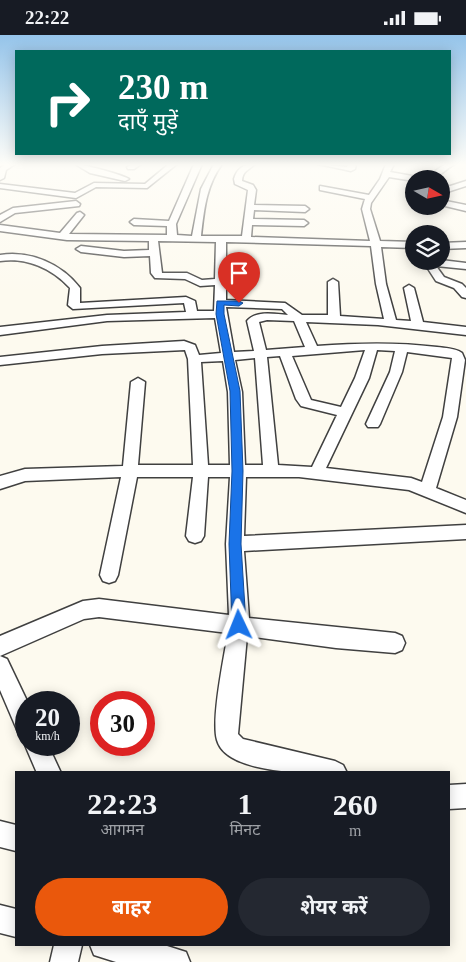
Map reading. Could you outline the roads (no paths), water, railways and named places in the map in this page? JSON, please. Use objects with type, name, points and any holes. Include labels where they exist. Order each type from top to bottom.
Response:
[{"type":"street","points":[[0,219],[13,211],[47,207]]},
{"type":"street","points":[[172,238],[172,213],[175,207]]},
{"type":"street","points":[[196,238],[202,207]]},
{"type":"street","points":[[246,239],[251,207]]},
{"type":"street","points":[[303,242],[306,207]]},
{"type":"street","points":[[367,207],[376,245],[381,284],[391,322]]},
{"type":"street","points":[[63,236],[80,215]]},
{"type":"street","points":[[134,222],[172,224]]},
{"type":"street","points":[[248,222],[304,223]]},
{"type":"street","points":[[0,228],[63,236],[246,239],[405,245]]},
{"type":"street","points":[[154,238],[156,273],[159,277],[188,276],[200,283],[220,282]]},
{"type":"street","points":[[221,239],[220,309],[235,391],[238,471],[235,544],[239,625],[226,729],[228,740],[237,749],[327,771]]},
{"type":"street","points":[[450,245],[466,245]]},
{"type":"street","points":[[81,249],[117,254],[155,253]]},
{"type":"street","points":[[0,258],[10,255],[18,256],[39,263],[62,275],[75,289],[74,305],[77,307],[186,300],[191,303],[192,315]]},
{"type":"street","points":[[450,264],[466,266]]},
{"type":"street","points":[[434,270],[440,279],[458,286],[466,295]]},
{"type":"street","points":[[333,282],[334,319]]},
{"type":"street","points":[[409,288],[418,324]]},
{"type":"street","points":[[0,331],[107,318],[192,315],[220,309],[282,305],[298,317],[313,351]]},
{"type":"street","points":[[271,471],[261,355],[253,321],[255,319],[263,317],[298,317],[391,322],[466,331]]},
{"type":"street","points":[[0,361],[102,350],[184,345],[191,348],[194,359],[201,471],[195,536]]},
{"type":"street","points":[[194,359],[372,346],[402,347],[454,353],[459,360],[450,417],[428,489]]},
{"type":"street","points":[[316,472],[362,378],[372,346]]},
{"type":"street","points":[[373,424],[396,372],[402,347]]},
{"type":"street","points":[[285,353],[306,403],[345,412]]},
{"type":"street","points":[[109,575],[130,471],[138,382]]},
{"type":"street","points":[[0,483],[10,478],[25,475],[130,471],[316,472],[411,484],[428,489],[466,507]]},
{"type":"street","points":[[235,544],[466,532]]},
{"type":"street","points":[[0,646],[84,610],[92,609],[395,643]]},
{"type":"street","points":[[0,666],[15,699]]},
{"type":"street","points":[[41,756],[47,771]]},
{"type":"street","points":[[450,797],[466,796]]},
{"type":"street","points":[[0,834],[15,838]]},
{"type":"street","points":[[0,919],[15,923]]},
{"type":"street","points":[[64,962],[68,946]]},
{"type":"street","points":[[108,946],[176,962]]}]
